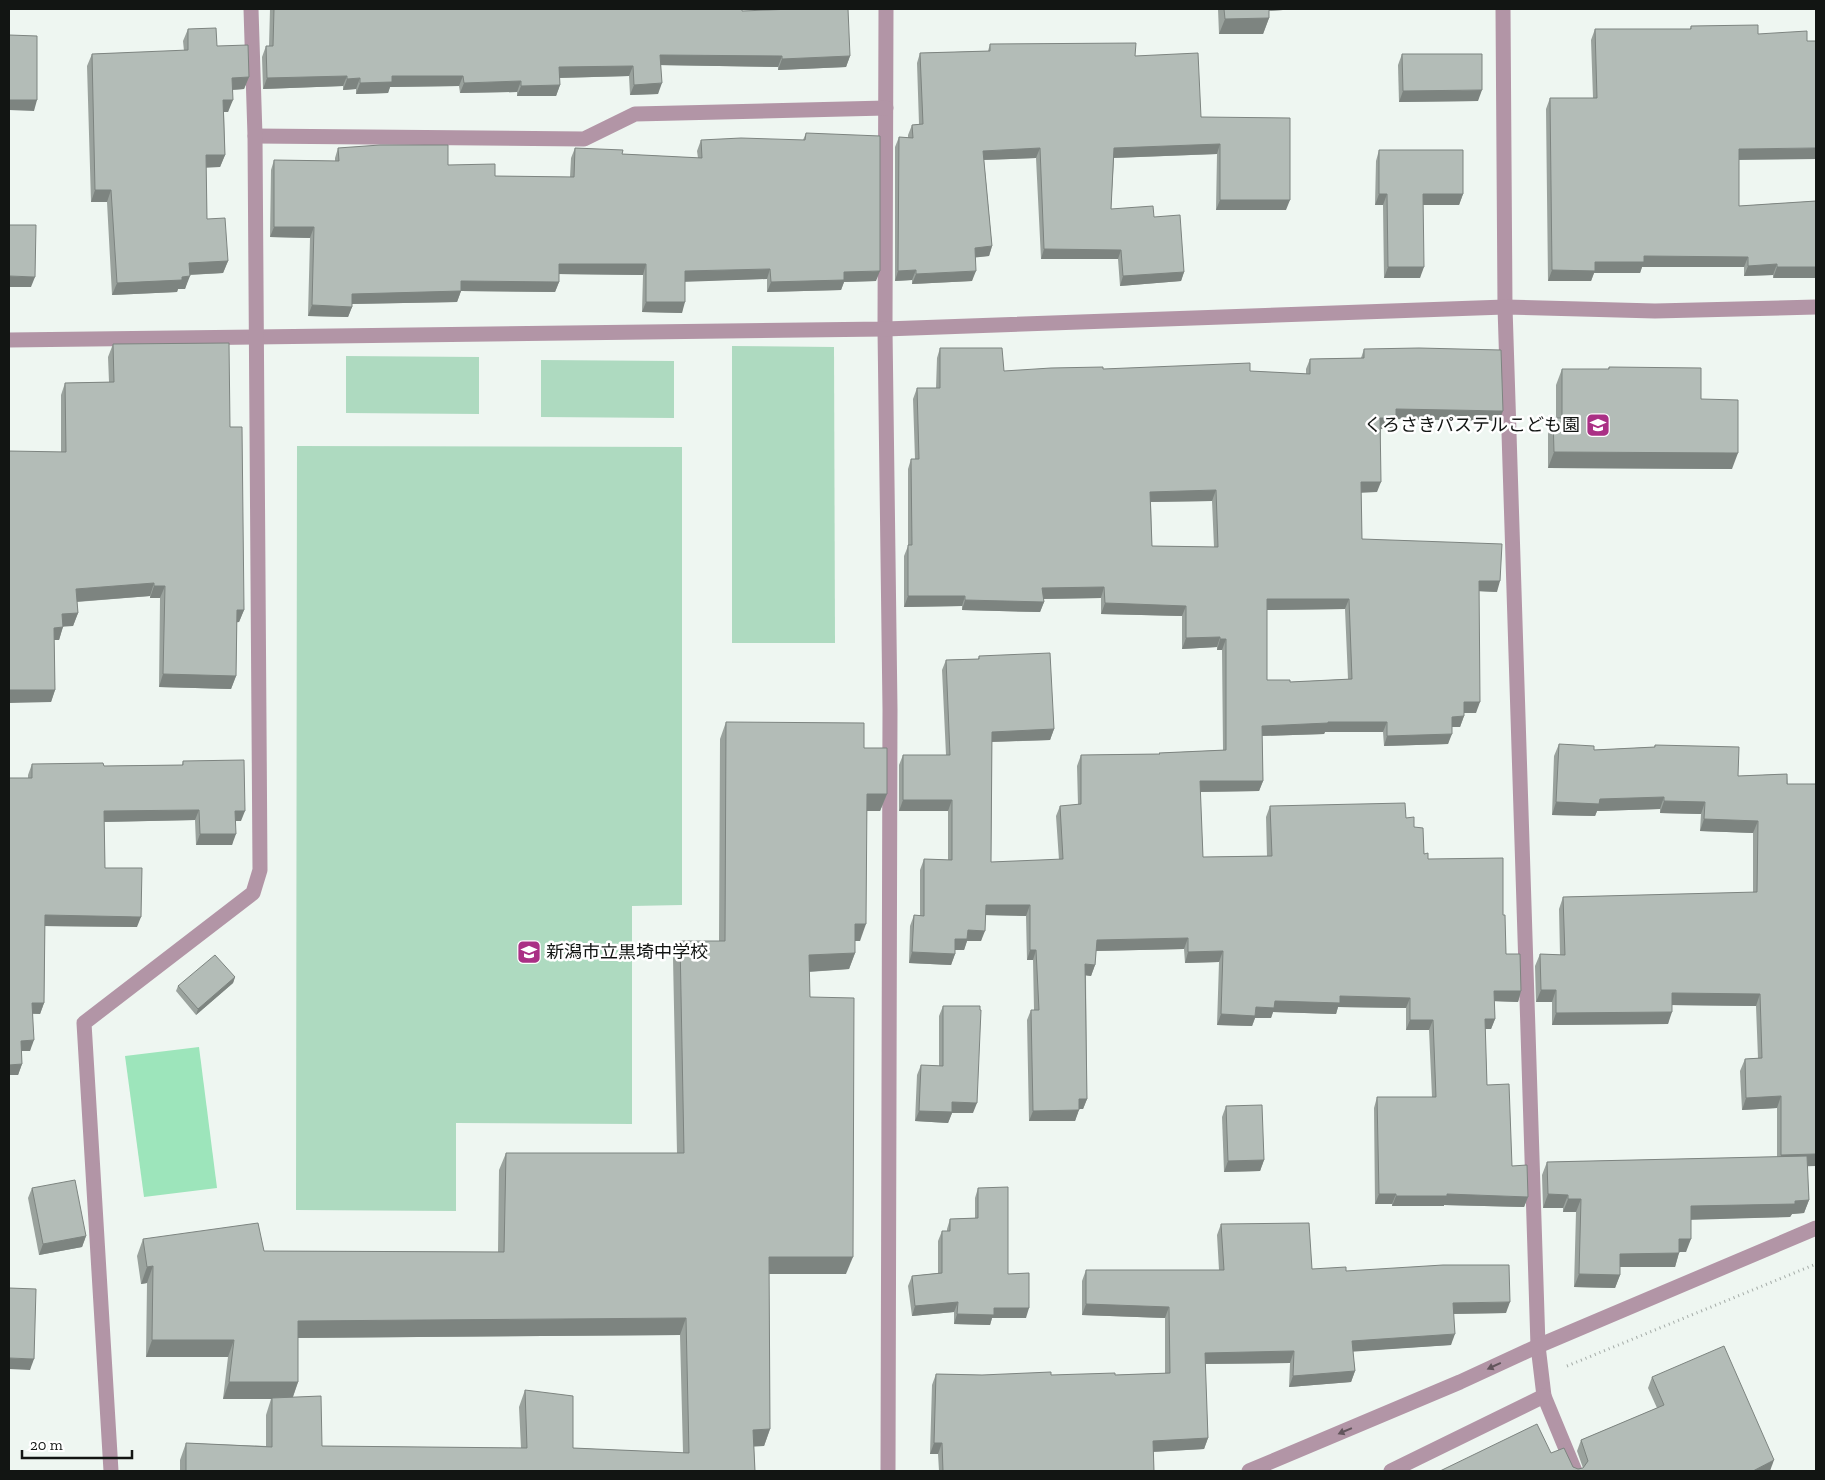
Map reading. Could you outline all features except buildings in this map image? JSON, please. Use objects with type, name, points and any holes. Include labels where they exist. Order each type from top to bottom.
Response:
[{"type":"street","points":[[111,1471],[84,1023],[254,893],[260,870],[255,136],[251,9]]},
{"type":"street","points":[[886,9],[885,329],[890,709],[888,1471]]},
{"type":"street","points":[[1503,9],[1505,307],[1538,1346],[1544,1396],[1575,1471]]},
{"type":"street","points":[[255,136],[584,139],[635,114],[886,108]]},
{"type":"street","points":[[9,340],[885,329],[1505,307],[1655,311],[1816,307]]},
{"type":"street","points":[[1249,1471],[1816,1228]]},
{"type":"street","points":[[1391,1471],[1544,1396]]},
{"type":"shaded area","points":[[732,346],[834,347],[835,643],[732,643]]},
{"type":"shaded area","points":[[346,356],[479,357],[479,414],[346,413]]},
{"type":"shaded area","points":[[541,360],[674,361],[674,418],[541,417]]},
{"type":"shaded area","points":[[297,446],[682,447],[682,905],[632,906],[632,1124],[456,1123],[456,1211],[296,1210]]},
{"type":"shaded area","points":[[199,1047],[217,1188],[144,1197],[125,1056]]},
{"type":"place","name":"くろさきパステルこども園","points":[[1598,425]]},
{"type":"place","name":"新潟市立黒埼中学校","points":[[529,952]]}]
